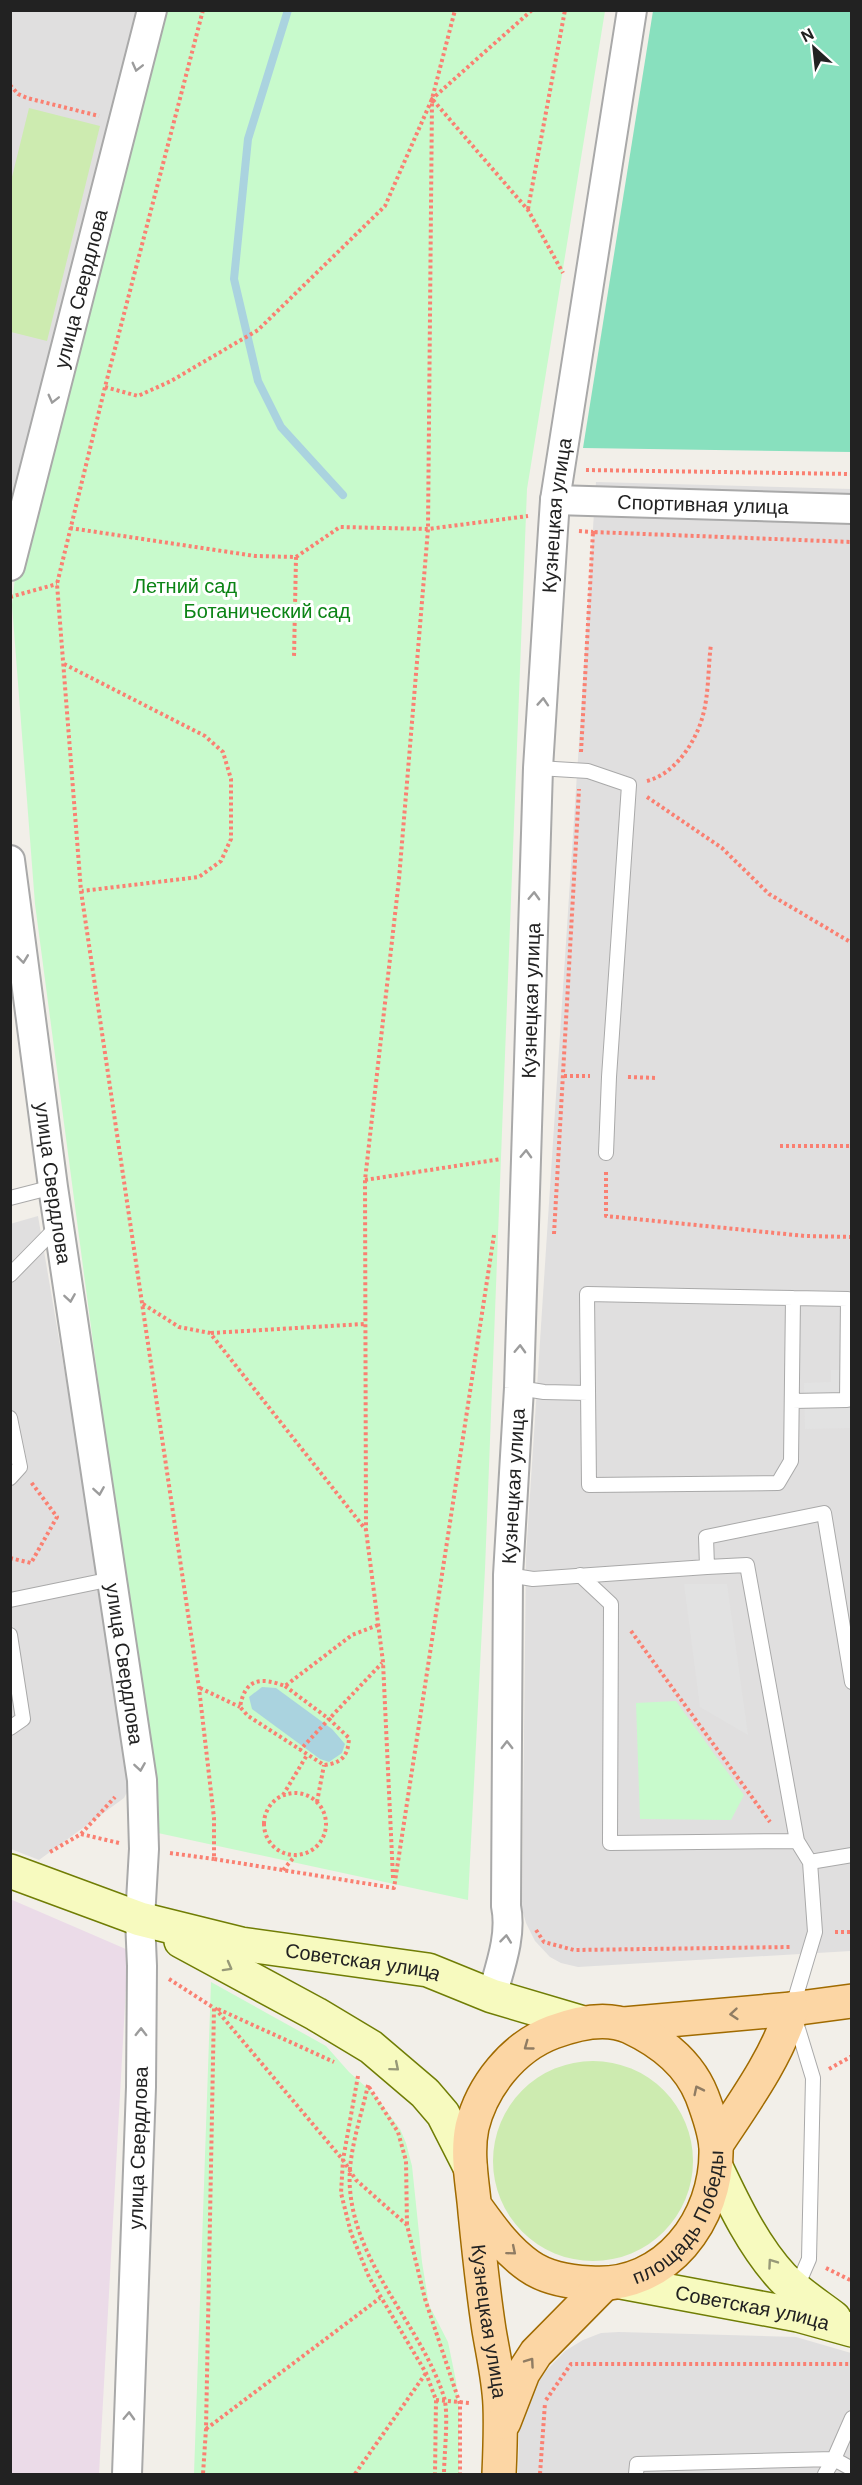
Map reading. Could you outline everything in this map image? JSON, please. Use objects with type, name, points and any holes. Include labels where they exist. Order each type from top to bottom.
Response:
[{"type":"main road","name":"Советская улица","points":[[10,1871],[140,1919],[241,1944],[428,1970],[492,1996],[580,2022]]},
{"type":"main road","name":"Советская улица","points":[[140,1919],[371,2047],[425,2093],[443,2114],[470,2167]]},
{"type":"main road","points":[[623,2024],[792,2009],[852,2001]]},
{"type":"main road","points":[[716,2156],[784,2033],[792,2009]]},
{"type":"main road","name":"площадь Победы","points":[[580,2022],[623,2024],[652,2038],[678,2058],[697,2085],[709,2115],[716,2156],[711,2199],[697,2228],[677,2252],[651,2271],[612,2283],[566,2282],[531,2267],[502,2243],[475,2206],[470,2167],[472,2128],[485,2091],[509,2060],[525,2048],[541,2037],[580,2022]]},
{"type":"main road","name":"Советская улица","points":[[716,2156],[736,2208],[775,2268],[796,2290],[849,2329]]},
{"type":"main road","name":"Кузнецкая улица","points":[[475,2206],[480,2272],[505,2402],[500,2435],[499,2475]]},
{"type":"main road","name":"Советская улица","points":[[612,2283],[798,2315],[849,2329]]},
{"type":"main road","name":"Кузнецкая улица","points":[[505,2402],[536,2353],[612,2283]]},
{"type":"street","name":"улица Свердлова","points":[[10,566],[152,10]]},
{"type":"street","name":"Кузнецкая улица","points":[[492,1996],[506,1947],[508,1916],[506,1906],[508,1575],[519,1388],[538,768],[540,509],[632,10]]},
{"type":"street","name":"Спортивная улица","points":[[540,509],[852,509]]},
{"type":"street","name":"улица Свердлова","points":[[10,860],[53,1187],[142,1780],[144,1849],[140,1919],[141,2099],[127,2475]]},
{"type":"lane","points":[[538,768],[588,771],[629,785],[606,1153]]},
{"type":"lane","points":[[10,1198],[53,1187]]},
{"type":"lane","points":[[10,1275],[59,1225]]},
{"type":"lane","points":[[792,1401],[847,1400],[848,1299],[587,1294],[589,1485],[778,1483],[791,1461],[793,1298]]},
{"type":"lane","points":[[519,1388],[544,1392],[588,1393]]},
{"type":"lane","points":[[10,1418],[20,1467],[10,1478]]},
{"type":"lane","points":[[707,1567],[706,1537],[824,1512],[852,1682]]},
{"type":"lane","points":[[508,1575],[534,1579],[747,1565],[791,1841],[810,1862],[815,1932],[792,2009],[813,2078],[809,2259],[796,2290]]},
{"type":"lane","points":[[580,1575],[611,1604],[610,1843],[791,1841]]},
{"type":"lane","points":[[10,1600],[112,1579]]},
{"type":"lane","points":[[10,1635],[23,1719],[10,1728]]},
{"type":"lane","points":[[810,1862],[852,1855]]},
{"type":"lane","points":[[825,2475],[852,2418]]},
{"type":"lane","points":[[636,2475],[637,2464],[834,2459],[852,2469]]},
{"type":"path","points":[[202,10],[69,528],[57,584],[81,891],[199,1688],[214,1818],[214,1858],[394,1888]]},
{"type":"path","points":[[105,387],[138,396],[171,381],[258,330],[385,206],[432,99],[455,10]]},
{"type":"path","points":[[394,1888],[383,1662],[366,1530],[365,1180],[399,879],[428,529],[432,99],[532,10]]},
{"type":"path","points":[[528,210],[566,10]]},
{"type":"path","points":[[10,85],[18,94],[27,99],[123,121]]},
{"type":"path","points":[[432,99],[528,210],[564,275]]},
{"type":"path","points":[[69,528],[255,556],[296,557],[340,527],[428,529],[540,509]]},
{"type":"path","points":[[531,527],[540,509]]},
{"type":"path","points":[[554,1240],[592,532],[852,542]]},
{"type":"path","points":[[294,657],[296,557]]},
{"type":"path","points":[[10,597],[57,584]]},
{"type":"path","points":[[629,785],[656,778],[673,767],[685,753],[703,715],[711,644]]},
{"type":"path","points":[[64,664],[205,736],[223,752],[231,779],[231,839],[221,861],[199,877],[81,891]]},
{"type":"path","points":[[629,785],[722,848],[769,894],[852,943]]},
{"type":"path","points":[[780,1146],[852,1146]]},
{"type":"path","points":[[606,1153],[606,1216],[806,1236],[852,1237]]},
{"type":"path","points":[[365,1180],[506,1158]]},
{"type":"path","points":[[394,1888],[495,1229]]},
{"type":"path","points":[[143,1304],[179,1327],[210,1333],[364,1324]]},
{"type":"path","points":[[210,1333],[366,1530]]},
{"type":"path","points":[[10,1558],[31,1563],[57,1517],[20,1467]]},
{"type":"path","points":[[611,1604],[791,1841]]},
{"type":"path","points":[[285,1686],[352,1635],[378,1625]]},
{"type":"path","points":[[300,1750],[383,1662]]},
{"type":"path","points":[[199,1688],[240,1707],[248,1716],[324,1765],[335,1764],[348,1750],[349,1738],[329,1719],[285,1686],[267,1679],[253,1683],[242,1692],[240,1707]]},
{"type":"path","points":[[296,1855],[285,1853],[268,1840],[264,1830],[264,1820],[267,1809],[283,1795],[307,1755]]},
{"type":"path","points":[[317,1802],[324,1765]]},
{"type":"path","points":[[50,1852],[81,1834],[119,1791]]},
{"type":"path","points":[[283,1795],[301,1793],[317,1802],[326,1820],[326,1830],[315,1848],[296,1855],[283,1870]]},
{"type":"path","points":[[534,1927],[544,1942],[573,1950],[800,1947],[815,1932],[852,1932]]},
{"type":"path","points":[[142,1966],[160,1974],[214,2008],[343,2067]]},
{"type":"path","points":[[214,2008],[343,2160],[356,2180],[407,2225]]},
{"type":"path","points":[[203,2475],[206,2429],[214,2008]]},
{"type":"path","points":[[351,2071],[368,2085],[398,2132],[406,2161],[407,2225],[425,2299],[460,2404],[460,2475]]},
{"type":"path","points":[[358,2075],[343,2160],[341,2193],[351,2233],[369,2277],[426,2373],[436,2400],[435,2475]]},
{"type":"path","points":[[368,2085],[349,2170],[350,2191],[359,2229],[376,2270],[434,2370],[445,2400],[444,2475]]},
{"type":"path","points":[[809,2259],[852,2282]]},
{"type":"path","points":[[206,2429],[380,2298]]},
{"type":"path","points":[[540,2475],[545,2402],[571,2364],[852,2364]]},
{"type":"path","points":[[355,2475],[426,2373]]},
{"type":"path","points":[[436,2400],[460,2404],[545,2402]]},
{"type":"shaded area","points":[[11,11],[140,11],[11,508]]},
{"type":"shaded area","points":[[596,482],[851,489],[851,1951],[578,1967],[561,1963],[550,1957],[535,1941],[522,1909],[526,1556]]},
{"type":"shaded area","points":[[38,1216],[134,1778],[124,1798],[39,1860],[11,1849],[10,1224]]},
{"type":"shaded area","points":[[831,1370],[851,1370],[851,1428],[805,1429],[804,1383],[831,1382]]},
{"type":"shaded area","points":[[684,1584],[727,1584],[748,1735],[700,1707]]},
{"type":"shaded area","points":[[10,1899],[128,1950],[99,2474],[11,2474]]},
{"type":"shaded area","points":[[601,2333],[796,2337],[851,2353],[851,2474],[518,2474],[519,2432],[522,2415],[531,2392],[546,2371],[565,2351]]},
{"type":"green space","name":"Ботанический сад","points":[[155,11],[605,11],[527,489],[485,1569],[468,1900],[158,1833],[35,904],[12,605],[17,560]]},
{"type":"green space","points":[[653,11],[851,11],[851,452],[583,448]]},
{"type":"green space","points":[[29,108],[100,126],[47,341],[11,332],[11,181]]},
{"type":"green space","points":[[676,1701],[744,1795],[731,1820],[640,1819],[636,1703]]},
{"type":"green space","points":[[211,1982],[326,2046],[349,2072],[374,2094],[400,2129],[412,2166],[429,2305],[448,2342],[456,2381],[459,2410],[459,2474],[194,2474]]},
{"type":"green space","points":[[583,2061],[603,2061],[631,2068],[664,2090],[686,2123],[693,2151],[693,2171],[686,2199],[664,2232],[631,2254],[603,2261],[583,2261],[555,2254],[537,2244],[516,2225],[497,2190],[493,2171],[493,2151],[500,2123],[510,2105],[529,2084],[564,2065]]},
{"type":"water","points":[[262,1687],[276,1688],[332,1729],[345,1744],[342,1753],[329,1762],[320,1759],[252,1709],[249,1697]]},
{"type":"waterway","points":[[288,10],[248,139],[234,279],[258,381],[281,427],[343,495]]},
{"type":"park label","name":"Летний сад","points":[[185,586]]}]
